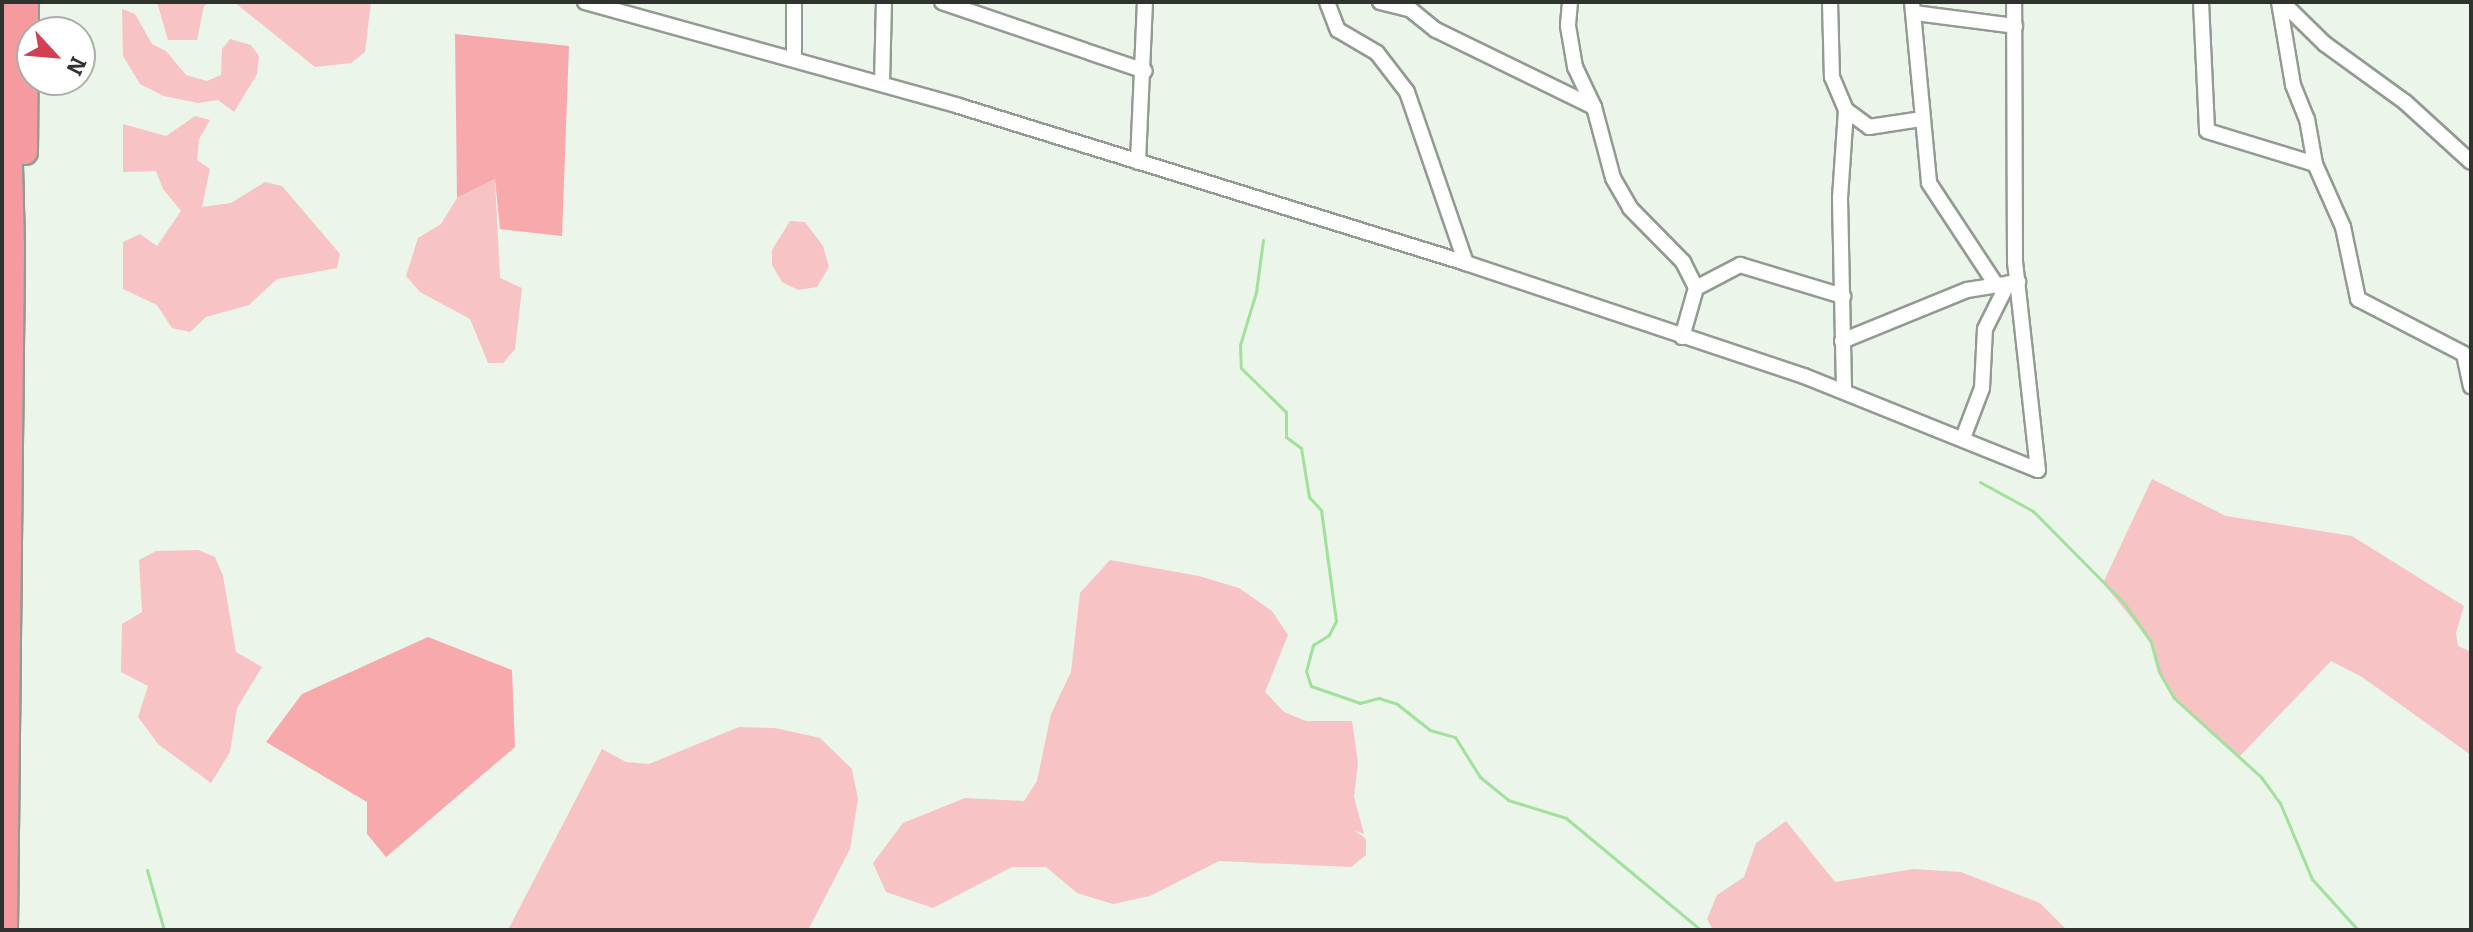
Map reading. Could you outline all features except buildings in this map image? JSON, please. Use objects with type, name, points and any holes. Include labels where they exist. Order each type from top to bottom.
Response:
[{"type":"highway","points":[[6,2],[12,164],[22,930]]},
{"type":"highway","points":[[5,930],[12,164],[26,2]]},
{"type":"street","points":[[585,2],[624,7],[882,83],[1466,263],[1844,391],[2038,470],[2007,283],[2014,2]]},
{"type":"street","points":[[794,2],[794,57]]},
{"type":"street","points":[[882,83],[884,2]]},
{"type":"street","points":[[942,2],[1145,71]]},
{"type":"street","points":[[1138,162],[1145,71],[1145,2]]},
{"type":"street","points":[[1327,2],[1338,30],[1377,53],[1407,92],[1466,263]]},
{"type":"street","points":[[1380,2],[1411,10],[1436,30],[1594,107]]},
{"type":"street","points":[[1570,2],[1575,67],[1594,107],[1613,178],[1630,208],[1683,262],[1696,288],[1682,337]]},
{"type":"street","points":[[1830,2],[1832,77],[1846,110],[1840,198],[1844,391]]},
{"type":"street","points":[[2201,2],[2207,131],[2315,164]]},
{"type":"street","points":[[2280,2],[2286,53],[2315,164],[2343,227],[2358,299],[2464,354],[2471,386]]},
{"type":"street","points":[[2280,2],[2325,44],[2405,102],[2471,162]]},
{"type":"street","points":[[2007,283],[1931,191],[1914,8],[2015,26]]},
{"type":"street","points":[[1846,110],[1869,127],[1922,119]]},
{"type":"street","points":[[1696,288],[1740,265],[1843,296]]},
{"type":"street","points":[[1842,341],[2007,283]]},
{"type":"street","points":[[1963,438],[1982,388],[1985,329],[2007,283]]},
{"type":"shaded area","points":[[157,2],[210,2],[204,6],[197,40],[168,40]]},
{"type":"shaded area","points":[[234,2],[371,2],[365,52],[351,63],[315,67]]},
{"type":"shaded area","points":[[122,9],[135,14],[152,44],[166,51],[186,75],[207,81],[221,75],[222,49],[230,39],[251,45],[259,56],[257,74],[234,112],[218,100],[198,103],[164,96],[140,84],[123,56]]},
{"type":"shaded area","points":[[455,34],[569,46],[562,236],[500,229],[495,179],[457,198]]},
{"type":"shaded area","points":[[195,116],[210,120],[199,139],[197,160],[210,169],[202,207],[231,203],[265,182],[282,186],[340,254],[337,268],[277,279],[249,305],[206,317],[190,332],[172,328],[157,305],[123,289],[123,242],[140,234],[157,246],[181,211],[163,189],[156,171],[123,172],[123,124],[166,136]]},
{"type":"shaded area","points":[[495,179],[500,278],[522,288],[515,349],[503,363],[488,363],[470,319],[420,292],[406,276],[418,238],[441,224],[457,198]]},
{"type":"shaded area","points":[[790,221],[805,222],[823,246],[829,267],[817,287],[798,290],[782,282],[772,265],[772,250]]},
{"type":"shaded area","points":[[2152,479],[2226,516],[2352,536],[2464,606],[2456,633],[2458,646],[2471,652],[2471,755],[2362,677],[2331,661],[2239,757],[2222,743],[2174,698],[2159,672],[2151,642],[2103,583]]},
{"type":"shaded area","points":[[198,550],[215,557],[223,576],[236,652],[262,667],[237,708],[230,752],[211,783],[158,744],[138,717],[148,686],[121,672],[122,624],[142,612],[139,560],[156,551]]},
{"type":"shaded area","points":[[1110,560],[1199,576],[1239,588],[1272,611],[1288,635],[1265,692],[1284,712],[1306,721],[1352,721],[1358,763],[1354,797],[1364,834],[1354,830],[1366,839],[1366,855],[1351,867],[1219,861],[1150,896],[1113,904],[1077,893],[1046,867],[1012,867],[933,908],[886,892],[873,863],[903,823],[965,798],[1024,801],[1037,781],[1051,714],[1071,672],[1080,593]]},
{"type":"shaded area","points":[[428,637],[512,670],[515,747],[386,857],[367,834],[367,802],[266,742],[302,694]]},
{"type":"shaded area","points":[[739,727],[775,728],[820,738],[852,769],[858,799],[850,849],[808,930],[508,930],[602,749],[626,762],[649,764]]},
{"type":"shaded area","points":[[1786,821],[1835,882],[1913,869],[1961,872],[2040,903],[2067,930],[1713,930],[1707,919],[1717,895],[1744,877],[1756,843]]},
{"type":"waterway","points":[[1263,240],[1256,292],[1240,345],[1241,368],[1286,412],[1286,437],[1301,448],[1309,497],[1321,510],[1336,621],[1329,635],[1313,645],[1306,671],[1311,686],[1360,703],[1379,698],[1397,704],[1430,730],[1455,737],[1480,777],[1508,800],[1566,818],[1701,930]]},
{"type":"waterway","points":[[1980,482],[2033,511],[2124,603],[2151,642],[2159,672],[2174,698],[2261,777],[2280,803],[2312,879],[2358,930]]},
{"type":"waterway","points":[[147,870],[164,930]]}]
